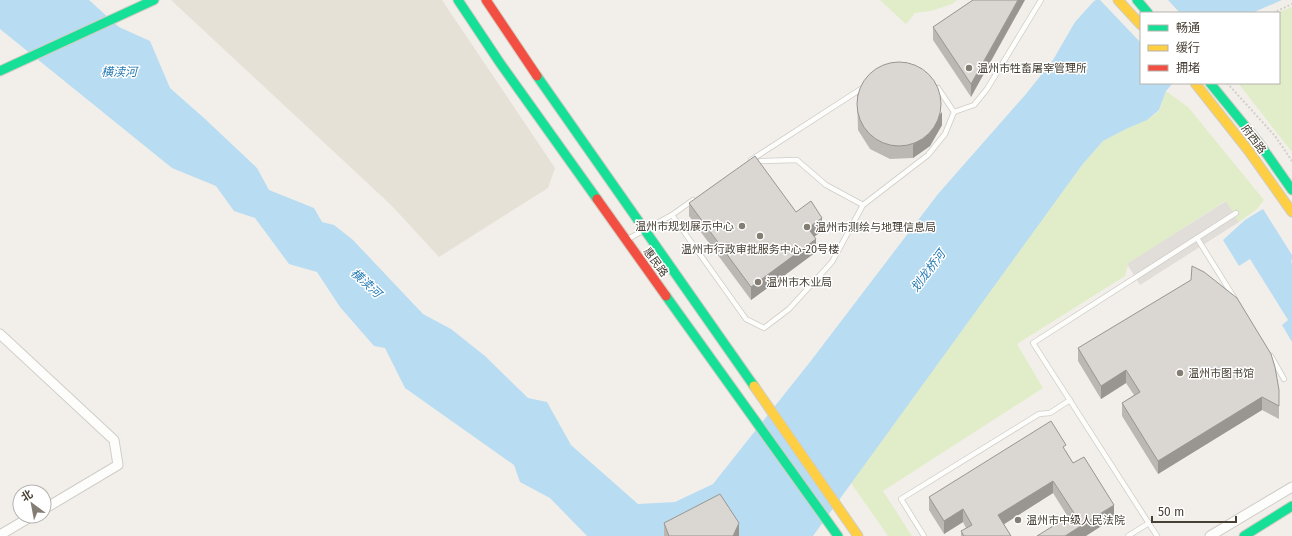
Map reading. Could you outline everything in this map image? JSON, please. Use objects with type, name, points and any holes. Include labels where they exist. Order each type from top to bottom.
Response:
[{"type":"main road","points":[[3,70],[154,0]]},
{"type":"main road","name":"惠民路","points":[[458,0],[500,63],[837,534]]},
{"type":"main road","name":"惠民路","points":[[486,0],[519,50],[858,536]]},
{"type":"main road","points":[[1118,0],[1140,24]]},
{"type":"main road","points":[[1137,0],[1147,12]]},
{"type":"main road","name":"府西路","points":[[1195,84],[1248,150],[1292,212]]},
{"type":"main road","name":"府西路","points":[[1211,84],[1259,143],[1292,190]]},
{"type":"main road","points":[[1244,536],[1292,506]]},
{"type":"street","points":[[0,334],[114,440],[118,465],[52,504]]},
{"type":"street","points":[[1210,536],[1292,487]]},
{"type":"street","points":[[0,535],[19,524]]},
{"type":"lane","points":[[672,215],[746,319],[764,328],[789,309],[832,262],[863,205],[928,155],[945,134],[954,112],[974,105],[987,89],[1041,0]]},
{"type":"lane","points":[[748,162],[870,82]]},
{"type":"lane","points":[[935,84],[954,112]]},
{"type":"lane","points":[[748,168],[761,161],[797,160],[826,185],[863,205]]},
{"type":"lane","points":[[626,240],[672,215],[697,198]]},
{"type":"lane","points":[[1157,536],[1033,343],[1236,213]]},
{"type":"lane","points":[[1197,238],[1239,305]]},
{"type":"lane","points":[[1268,352],[1284,379]]},
{"type":"lane","points":[[924,536],[901,499],[1039,414],[1050,413],[1070,400]]},
{"type":"lane","points":[[1128,536],[1149,523]]},
{"type":"path","points":[[1275,12],[1292,4]]},
{"type":"path","points":[[1228,84],[1275,136],[1292,161]]},
{"type":"shaded area","points":[[171,0],[442,0],[555,168],[548,188],[439,257],[391,205]]},
{"type":"shaded area","points":[[1226,201],[1239,222],[1140,285],[1127,264]]},
{"type":"green space","points":[[880,0],[957,0],[952,4],[931,11],[915,13],[906,24]]},
{"type":"green space","points":[[1292,7],[1292,152],[1239,84],[1280,84],[1280,12]]},
{"type":"green space","points":[[1166,91],[1188,107],[1264,200],[1257,209],[1239,222],[1225,201],[1128,264],[1125,276],[1017,344],[1043,388],[883,491],[912,536],[888,536],[851,483],[1082,165],[1103,141],[1147,120],[1159,111]]},
{"type":"water","points":[[0,0],[89,0],[119,27],[150,41],[170,88],[257,168],[269,190],[314,208],[322,222],[334,225],[353,240],[423,314],[451,329],[485,356],[528,398],[547,402],[571,445],[638,504],[675,502],[713,484],[810,362],[938,194],[1026,94],[1053,60],[1075,22],[1094,1],[1282,0],[1254,12],[1140,12],[1140,84],[1172,84],[1166,91],[1159,110],[1147,120],[1103,141],[1082,165],[813,536],[739,536],[720,507],[664,536],[587,536],[550,498],[520,482],[514,465],[405,388],[385,348],[374,346],[340,307],[317,272],[289,264],[255,218],[234,211],[216,186],[172,168],[0,29]]},
{"type":"water","points":[[1263,209],[1292,255],[1292,342],[1282,325],[1288,320],[1250,259],[1239,266],[1223,240],[1245,220]]},
{"type":"pier","points":[[1100,0],[1168,0],[1179,12],[1140,12],[1140,42]]},
{"type":"building","name":"温州市牲畜屠宰管理所","points":[[973,0],[1018,0],[971,84],[933,27]]},
{"type":"building","points":[[891,62],[907,62],[923,69],[934,80],[941,96],[941,112],[938,120],[929,134],[923,139],[907,146],[891,146],[875,139],[864,128],[857,112],[857,96],[864,80],[875,69]]},
{"type":"building","name":"温州市行政审批服务中心-20号楼","points":[[755,156],[796,212],[811,201],[822,218],[808,228],[816,239],[751,287],[689,203]]},
{"type":"building","name":"温州市图书馆","points":[[1192,266],[1204,272],[1237,298],[1271,354],[1279,390],[1279,406],[1262,397],[1158,461],[1122,403],[1140,392],[1126,370],[1101,386],[1078,348],[1191,280]]},
{"type":"building","points":[[1051,421],[1066,445],[1063,447],[1073,463],[1084,457],[1114,505],[1065,536],[1037,536],[1074,513],[1053,481],[998,515],[1011,536],[964,536],[961,531],[972,525],[963,509],[944,521],[929,497]]},
{"type":"building","points":[[720,494],[739,523],[733,536],[669,536],[664,523]]},
{"type":"traffic: fast","points":[[0,71],[154,0]]},
{"type":"traffic: fast","points":[[458,0],[500,63],[597,199]]},
{"type":"traffic: fast","points":[[1137,0],[1147,12]]},
{"type":"traffic: fast","points":[[537,76],[754,386]]},
{"type":"traffic: fast","points":[[1211,84],[1259,143],[1292,190]]},
{"type":"traffic: fast","points":[[666,296],[838,536]]},
{"type":"traffic: fast","points":[[1244,536],[1292,506]]},
{"type":"traffic: slow","points":[[1118,0],[1140,24]]},
{"type":"traffic: slow","points":[[1196,84],[1248,150],[1292,212]]},
{"type":"traffic: slow","points":[[754,386],[858,536]]},
{"type":"traffic: jam","points":[[486,0],[537,76]]},
{"type":"traffic: jam","points":[[597,199],[666,296]]},
{"type":"place","name":"温州市牲畜屠宰管理所","points":[[969,68]]},
{"type":"place","name":"温州市规划展示中心","points":[[742,226]]},
{"type":"place","name":"温州市测绘与地理信息局","points":[[807,227]]},
{"type":"place","name":"温州市行政审批服务中心-20号楼","points":[[760,236]]},
{"type":"place","name":"温州市木业局","points":[[758,282]]},
{"type":"place","name":"温州市图书馆","points":[[1180,373]]},
{"type":"place","name":"温州市中级人民法院","points":[[1018,520]]},
{"type":"water label","name":"横渎河","points":[[119,72]]},
{"type":"water label","name":"划龙桥河","points":[[928,271]]},
{"type":"water label","name":"横渎河","points":[[366,283]]}]
